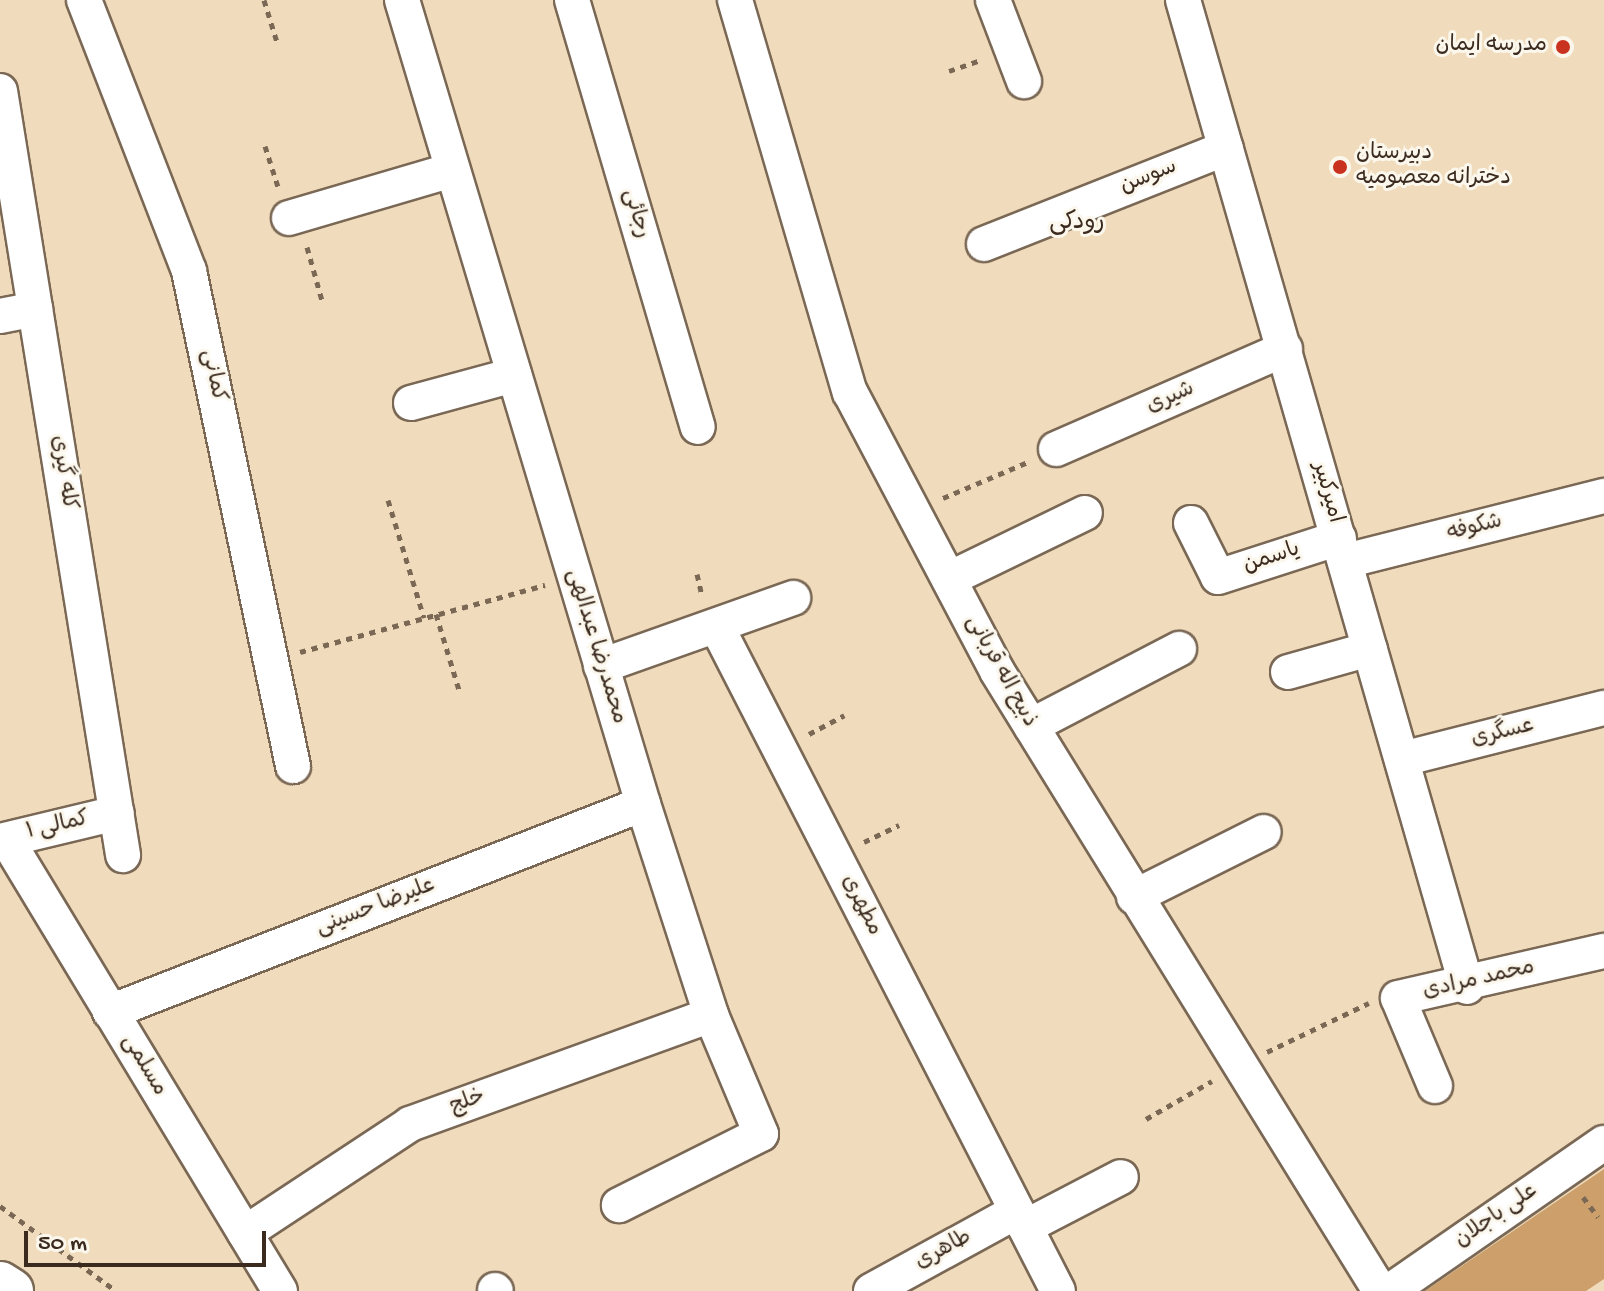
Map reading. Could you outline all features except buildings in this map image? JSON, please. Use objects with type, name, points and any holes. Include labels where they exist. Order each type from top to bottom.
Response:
[{"type":"highway","points":[[0,1284],[11,1291]]},
{"type":"street","name":"کمانی","points":[[84,0],[189,271],[293,766]]},
{"type":"street","name":"محمدرضا عبدالهی","points":[[402,0],[643,804],[711,1015],[761,1134],[619,1205]]},
{"type":"street","name":"رجائی","points":[[572,0],[698,427]]},
{"type":"street","name":"ذبیح اله قربانی","points":[[735,0],[850,392],[1031,726],[1380,1291]]},
{"type":"street","points":[[993,0],[1024,81]]},
{"type":"street","name":"امیرکبیر","points":[[1183,0],[1467,987]]},
{"type":"street","name":"کله گیری","points":[[0,91],[123,855]]},
{"type":"street","name":"سوسن","points":[[984,244],[1226,148]]},
{"type":"street","points":[[293,217],[452,170]]},
{"type":"street","points":[[0,316],[35,309]]},
{"type":"street","name":"شیری","points":[[1056,449],[1285,349]]},
{"type":"street","points":[[411,403],[514,375]]},
{"type":"street","name":"شکوفه","points":[[1342,550],[1604,496]]},
{"type":"street","points":[[949,579],[1085,513]]},
{"type":"street","name":"یاسمن","points":[[1191,523],[1218,577],[1342,550]]},
{"type":"street","points":[[601,666],[718,629],[793,598]]},
{"type":"street","name":"مطهری","points":[[718,629],[1058,1291]]},
{"type":"street","points":[[1031,726],[1179,649]]},
{"type":"street","points":[[1288,672],[1370,649]]},
{"type":"street","name":"عسگری","points":[[1402,759],[1604,708]]},
{"type":"street","name":"علیرضا حسینی","points":[[110,1012],[643,804]]},
{"type":"street","name":"کمالی ۱","points":[[4,840],[117,813]]},
{"type":"street","points":[[1134,897],[1264,832]]},
{"type":"street","name":"مسلمی","points":[[4,840],[280,1291]]},
{"type":"street","name":"محمد مرادی","points":[[1435,1086],[1398,998],[1467,987],[1604,951]]},
{"type":"street","name":"خلج","points":[[245,1233],[410,1124],[711,1015]]},
{"type":"street","name":"علی باجلان","points":[[1390,1291],[1604,1143]]},
{"type":"street","name":"طاهری","points":[[871,1291],[1021,1219],[1121,1177]]},
{"type":"path","points":[[264,0],[277,42]]},
{"type":"path","points":[[265,146],[323,304]]},
{"type":"path","points":[[913,512],[1056,449]]},
{"type":"path","points":[[388,500],[424,618]]},
{"type":"path","points":[[272,659],[574,577]]},
{"type":"path","points":[[436,614],[460,693]]},
{"type":"path","points":[[1146,1119],[1360,1004],[1398,998]]},
{"type":"path","points":[[0,1206],[116,1291]]},
{"type":"place","name":"مدرسه ایمان","points":[[1563,47]]},
{"type":"place","name":"دبیرستان دخترانه معصومیه","points":[[1340,167]]},
{"type":"district","name":"رودکی","points":[[1077,224]]}]
